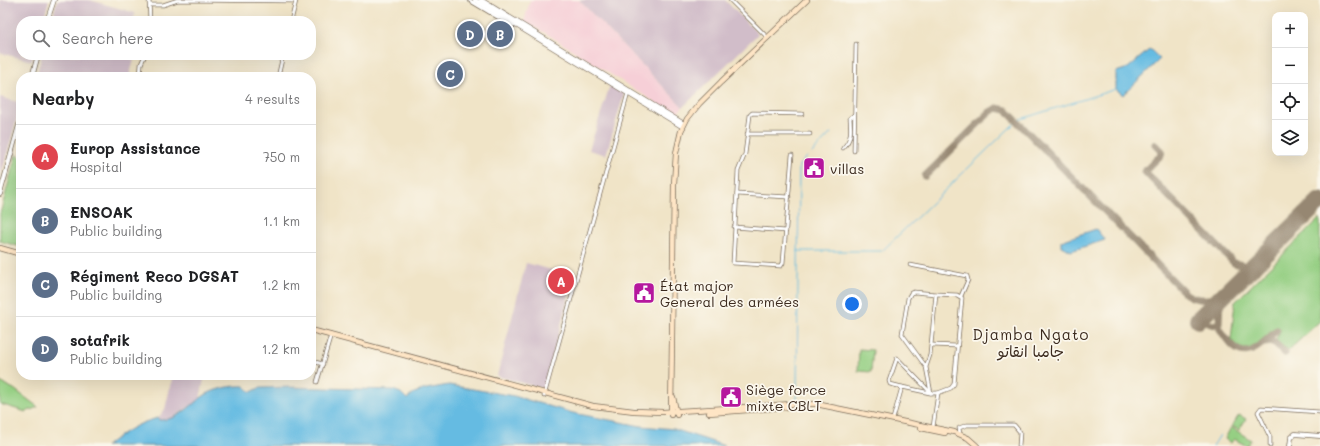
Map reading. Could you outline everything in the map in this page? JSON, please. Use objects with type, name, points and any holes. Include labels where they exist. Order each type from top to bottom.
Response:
[{"type":"main road","points":[[677,413],[672,394],[674,184],[676,152],[682,124],[699,104],[807,0]]},
{"type":"main road","points":[[0,247],[16,251]]},
{"type":"main road","points":[[316,333],[599,409],[640,414],[816,407],[933,427],[960,434],[977,446]]},
{"type":"main road","points":[[544,395],[613,409],[671,413]]},
{"type":"main road","points":[[673,402],[684,411]]},
{"type":"main road","points":[[663,412],[673,402]]},
{"type":"main road","points":[[671,413],[673,402]]},
{"type":"main road","points":[[677,413],[684,411],[792,404],[816,404],[954,435],[964,439],[973,446]]},
{"type":"street","points":[[49,16],[54,0]]},
{"type":"street","points":[[149,0],[150,16]]},
{"type":"street","points":[[150,5],[163,5],[178,0],[296,1],[292,16]]},
{"type":"street","points":[[469,0],[512,26],[517,24]]},
{"type":"street","points":[[475,0],[682,124]]},
{"type":"street","points":[[481,0],[517,24]]},
{"type":"street","points":[[730,0],[768,38]]},
{"type":"street","points":[[854,151],[856,44]]},
{"type":"street","points":[[33,72],[37,60]]},
{"type":"street","points":[[140,72],[143,60]]},
{"type":"street","points":[[279,72],[282,60]]},
{"type":"street","points":[[544,395],[629,91]]},
{"type":"street","points":[[792,155],[784,263],[781,266],[774,267],[733,263],[738,171],[745,154],[750,115],[752,113],[802,114]]},
{"type":"street","points":[[843,148],[848,143],[851,136],[850,118],[854,115]]},
{"type":"street","points":[[747,134],[810,134]]},
{"type":"street","points":[[0,194],[16,136]]},
{"type":"street","points":[[737,194],[789,197]]},
{"type":"street","points":[[734,227],[786,231]]},
{"type":"street","points":[[910,266],[967,276],[968,280],[961,296],[962,309],[953,386],[938,393],[931,393],[890,384],[889,382],[895,360],[898,358],[931,393]]},
{"type":"street","points":[[926,367],[904,338],[902,330],[908,298],[911,293],[961,296]]},
{"type":"street","points":[[931,393],[926,367],[932,344],[936,294]]},
{"type":"street","points":[[317,382],[330,337]]},
{"type":"street","points":[[932,344],[957,346]]},
{"type":"street","points":[[316,362],[323,364]]},
{"type":"street","points":[[895,421],[902,387]]},
{"type":"street","points":[[933,427],[938,393]]},
{"type":"street","points":[[1270,446],[1270,437],[1258,412],[1261,408],[1320,412]]},
{"type":"street","points":[[960,434],[959,428],[967,425],[1014,425],[1020,432],[1019,446]]},
{"type":"street","points":[[1290,446],[1291,438],[1295,434],[1320,436]]},
{"type":"shaded area","points":[[0,0],[49,0],[44,16],[16,16],[16,57],[0,53]]},
{"type":"shaded area","points":[[57,0],[90,0],[135,13],[134,16],[56,16],[54,12]]},
{"type":"shaded area","points":[[530,0],[579,0],[683,107],[675,115],[547,34],[524,22]]},
{"type":"shaded area","points":[[579,0],[725,0],[758,34],[683,107]]},
{"type":"shaded area","points":[[41,60],[134,60],[130,72],[37,72]]},
{"type":"shaded area","points":[[610,85],[624,94],[606,155],[589,150]]},
{"type":"shaded area","points":[[0,97],[16,102],[16,121],[0,179]]},
{"type":"shaded area","points":[[526,263],[574,276],[544,389],[497,376]]},
{"type":"shaded area","points":[[172,380],[204,380],[200,399],[170,420],[159,420],[158,418],[165,409]]},
{"type":"green space","points":[[16,155],[16,246],[0,241],[0,214]]},
{"type":"green space","points":[[1320,218],[1320,321],[1289,350],[1278,344],[1276,339],[1279,333],[1276,328],[1252,348],[1244,350],[1236,346],[1231,339],[1235,302]]},
{"type":"green space","points":[[859,349],[873,350],[871,372],[858,371]]},
{"type":"green space","points":[[0,382],[14,389],[38,407],[26,412],[0,404]]},
{"type":"green space","points":[[1239,415],[1246,419],[1239,430],[1232,426]]},
{"type":"green space","points":[[1231,427],[1251,440],[1247,446],[1234,439],[1231,443],[1225,439]]},
{"type":"water","points":[[1150,49],[1160,59],[1123,95],[1116,89],[1116,72],[1128,68]]},
{"type":"water","points":[[1096,229],[1105,240],[1071,251],[1061,246],[1061,241]]},
{"type":"water","points":[[449,385],[514,396],[573,413],[641,426],[674,429],[725,446],[106,446],[137,426],[158,418],[159,420],[166,420],[172,418],[184,412],[205,395],[218,389],[229,387],[244,386],[251,392],[259,388],[289,387],[393,390],[401,393],[407,399],[414,393],[426,389]]},
{"type":"waterway","points":[[797,251],[882,251],[1018,120],[1116,89]]},
{"type":"waterway","points":[[812,153],[831,133]]},
{"type":"waterway","points":[[797,400],[799,165],[807,157]]},
{"type":"waterway","points":[[1213,446],[1220,435]]},
{"type":"taxiway","points":[[925,176],[990,112],[997,108],[1006,110],[1186,294],[1197,299],[1208,299],[1218,297],[1228,291],[1220,302],[1219,323],[1209,324],[1203,317],[1202,310],[1209,302],[1217,302]]},
{"type":"taxiway","points":[[1155,144],[1162,151],[1161,155],[1145,172],[1234,263],[1247,266],[1260,260]]},
{"type":"taxiway","points":[[1220,329],[1234,348],[1247,352],[1261,345],[1277,330]]},
{"type":"taxiway","points":[[1264,343],[1274,342],[1285,353]]},
{"type":"runway","points":[[1198,320],[1320,201]]},
{"type":"place","name":"sotafrik","points":[[470,34]]},
{"type":"place","name":"ENSOAK","points":[[500,34]]},
{"type":"place","name":"Régiment Reco DGSAT","points":[[450,74]]},
{"type":"place","name":"villas","points":[[814,168]]},
{"type":"place","name":"Europ Assistance","points":[[561,281]]},
{"type":"place","name":"État major General des armées","points":[[644,293]]},
{"type":"place","name":"Siège force mixte CBLT","points":[[731,397]]},
{"type":"district","name":"Djamba Ngato جامبا انقاتو","points":[[1031,342]]}]
